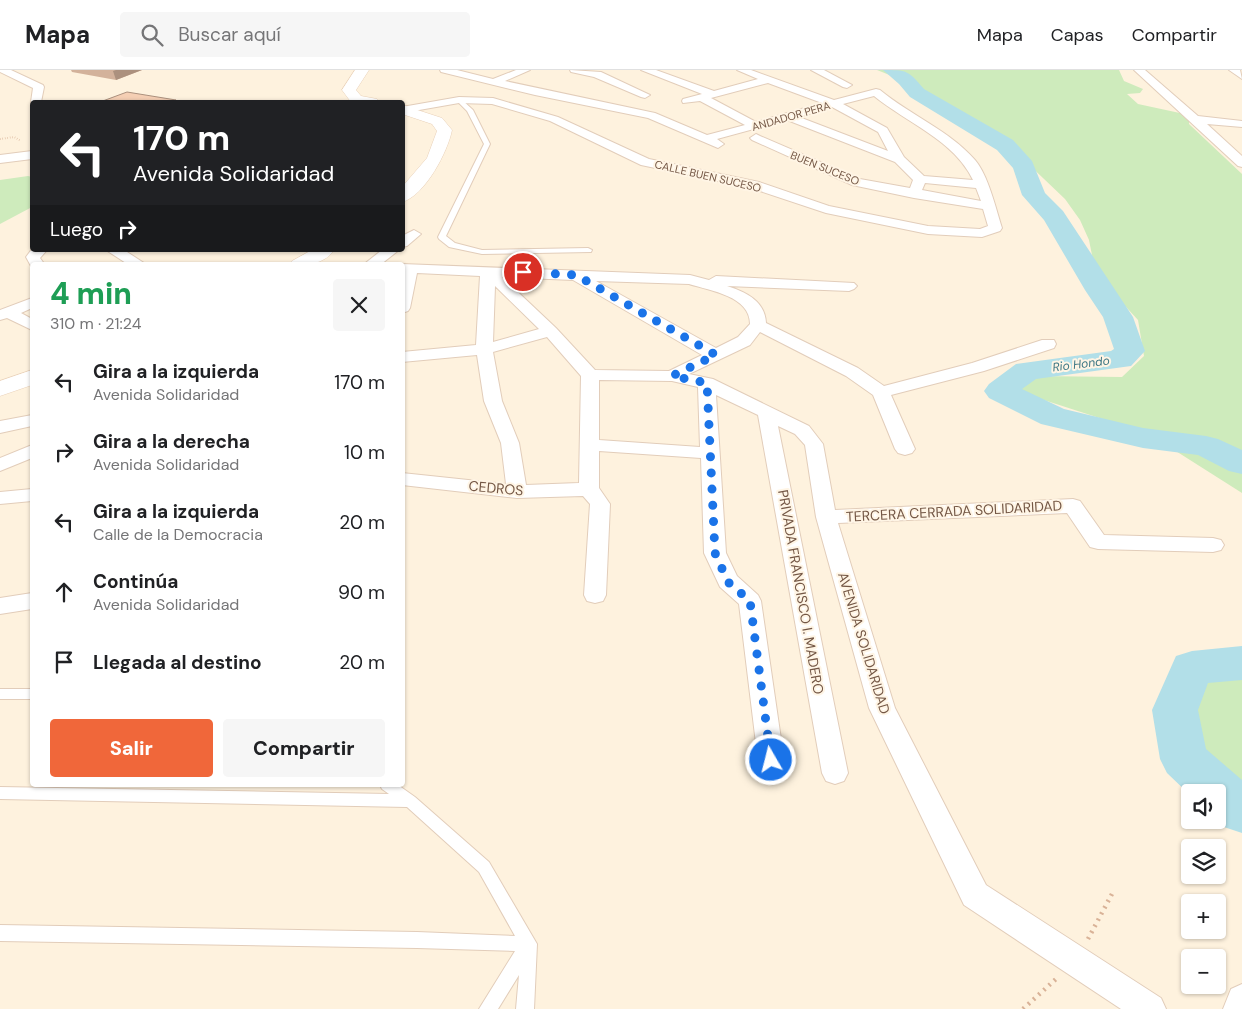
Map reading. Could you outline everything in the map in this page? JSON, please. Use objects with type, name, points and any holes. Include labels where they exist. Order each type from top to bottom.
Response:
[{"type":"main road","points":[[361,100],[356,99],[349,90],[362,70]]},
{"type":"main road","points":[[405,110],[437,121],[445,130],[443,142],[420,180],[405,195]]},
{"type":"main road","points":[[304,262],[321,252]]},
{"type":"main road","points":[[0,389],[30,378]]},
{"type":"street","points":[[3,70],[39,87],[36,100]]},
{"type":"street","points":[[445,70],[494,82],[651,114],[724,146],[756,132],[804,123]]},
{"type":"street","points":[[494,82],[525,70]]},
{"type":"street","points":[[575,70],[600,72],[651,90]]},
{"type":"street","points":[[646,70],[678,76],[713,94]]},
{"type":"street","points":[[742,70],[834,104],[883,130],[900,159],[920,179],[980,185],[988,206]]},
{"type":"street","points":[[816,70],[847,85]]},
{"type":"street","points":[[1140,70],[1196,119],[1242,163]]},
{"type":"street","points":[[1234,70],[1242,76]]},
{"type":"street","points":[[625,108],[651,90],[678,76]]},
{"type":"street","points":[[687,101],[768,80]]},
{"type":"street","name":"ANDADOR PERA","points":[[706,139],[756,132],[788,117],[876,92],[943,138],[964,156],[971,163],[980,185]]},
{"type":"street","name":"BUEN SUCESO","points":[[701,97],[756,132],[858,178],[914,194],[988,206]]},
{"type":"street","name":"CALLE BUEN SUCESO","points":[[405,109],[459,100],[494,101],[554,119],[645,162],[754,185],[826,209],[928,230],[982,233],[995,228],[988,206]]},
{"type":"street","points":[[437,121],[442,104]]},
{"type":"street","points":[[788,117],[867,153],[900,159]]},
{"type":"street","points":[[1196,119],[1242,124]]},
{"type":"street","points":[[0,159],[30,155]]},
{"type":"street","points":[[914,194],[920,179]]},
{"type":"street","points":[[35,262],[33,257],[38,252]]},
{"type":"street","points":[[116,252],[133,262]]},
{"type":"street","points":[[374,262],[389,252]]},
{"type":"street","points":[[405,284],[407,268],[849,286]]},
{"type":"street","points":[[488,271],[550,331],[590,375],[589,489],[600,504],[595,595]]},
{"type":"street","points":[[488,271],[484,349],[493,401],[510,443],[517,492]]},
{"type":"street","points":[[576,275],[716,355]]},
{"type":"street","points":[[690,280],[732,293],[750,301],[758,312],[758,325],[846,369],[881,392],[905,449]]},
{"type":"street","points":[[4,313],[30,304]]},
{"type":"street","points":[[4,313],[30,324]]},
{"type":"street","name":"AVENIDA SOLIDARIDAD","points":[[672,376],[744,341],[758,325]]},
{"type":"street","points":[[405,357],[484,349],[550,331]]},
{"type":"street","points":[[881,392],[978,367],[1048,344]]},
{"type":"street","name":"AVENIDA SOLIDARIDAD","points":[[590,375],[672,376],[707,383],[802,430],[814,444],[826,517],[882,708],[975,895],[1150,1009]]},
{"type":"street","points":[[707,383],[715,553],[728,582],[750,601],[771,760]]},
{"type":"street","name":"PRIVADA FRANCISCO I. MADERO","points":[[766,411],[776,456],[834,773]]},
{"type":"street","points":[[0,427],[30,421]]},
{"type":"street","points":[[590,445],[710,453]]},
{"type":"street","points":[[0,464],[30,452]]},
{"type":"street","name":"CEDROS","points":[[405,479],[517,492],[589,489]]},
{"type":"street","name":"TERCERA CERRADA SOLIDARIDAD","points":[[826,517],[1073,506],[1098,542],[1213,545]]},
{"type":"street","points":[[0,606],[30,601]]},
{"type":"street","points":[[1239,1009],[1242,1000]]},
{"type":"lane","points":[[459,100],[470,110],[488,144],[442,237],[452,245],[482,252],[588,250]]},
{"type":"lane","points":[[0,694],[30,694]]},
{"type":"lane","points":[[390,787],[410,801],[484,867],[529,944],[526,1009]]},
{"type":"lane","points":[[0,793],[410,801]]},
{"type":"lane","points":[[0,933],[417,940],[529,944]]},
{"type":"lane","points":[[488,1009],[529,944]]},
{"type":"green space","points":[[877,70],[1119,70],[1124,81],[1143,89],[1140,93],[1127,94],[1138,104],[1189,115],[1189,124],[1242,174],[1242,493],[1149,434],[1016,391],[1036,376],[1122,377],[1144,356],[1138,320],[1095,270],[1089,240],[1080,220],[1065,199],[1001,138],[897,78]]},
{"type":"green space","points":[[30,176],[30,208],[0,224],[0,180]]},
{"type":"green space","points":[[1242,675],[1242,795],[1201,758],[1192,715],[1206,678]]},
{"type":"building","points":[[127,92],[176,100],[105,100]]},
{"type":"waterway","name":"Rio Hondo","points":[[892,70],[906,80],[917,93],[1005,145],[1024,166],[1034,195],[1054,216],[1099,290],[1118,317],[1130,351],[1120,359],[1027,371],[1000,391],[1053,417],[1143,438],[1206,446],[1242,463]]},
{"type":"waterway","name":"Rio Hondo","points":[[1242,663],[1192,668],[1175,710],[1184,759],[1242,811]]},
{"type":"route","points":[[523,272],[576,275],[716,355],[672,376],[707,383],[715,553],[728,582],[750,601],[771,760]]}]
